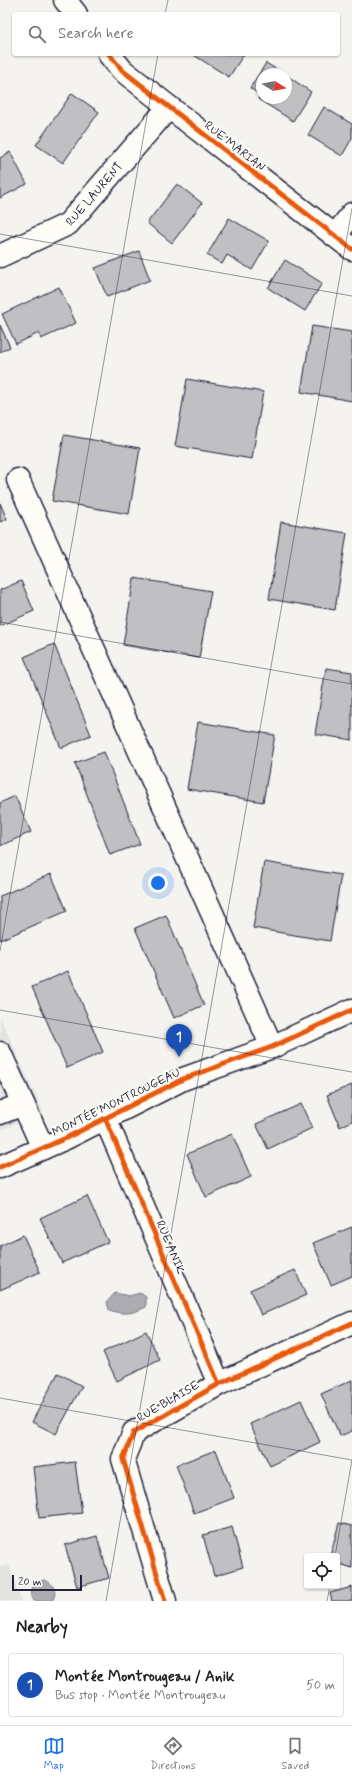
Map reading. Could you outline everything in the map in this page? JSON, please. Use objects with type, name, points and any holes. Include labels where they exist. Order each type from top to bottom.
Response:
[{"type":"street","points":[[65,0],[74,12]]},
{"type":"street","name":"RUE MARIAN","points":[[111,56],[122,70],[352,249]]},
{"type":"street","name":"RUE LAURENT","points":[[0,256],[68,224],[169,107]]},
{"type":"street","points":[[335,236],[352,214]]},
{"type":"street","points":[[18,480],[272,1047]]},
{"type":"street","name":"MONTÉE MONTROUGEAU","points":[[0,1167],[43,1148],[183,1080],[272,1047],[352,1010]]},
{"type":"street","points":[[0,1055],[43,1148]]},
{"type":"street","points":[[0,1113],[23,1104]]},
{"type":"street","name":"RUE ANIK","points":[[105,1118],[219,1384]]},
{"type":"street","name":"RUE BLAISE","points":[[165,1601],[123,1459],[134,1432],[219,1384],[352,1323]]},
{"type":"shaded area","points":[[0,1017],[43,1111],[0,1131]]},
{"type":"shaded area","points":[[115,1293],[129,1296],[140,1293],[146,1297],[146,1307],[128,1313],[119,1313],[109,1310],[107,1302]]},
{"type":"shaded area","points":[[9,1564],[21,1601],[0,1601],[0,1567]]},
{"type":"shaded area","points":[[44,1580],[53,1586],[55,1591],[54,1598],[52,1601],[33,1601],[30,1594],[32,1588],[36,1583]]},
{"type":"building","points":[[195,56],[243,56],[229,77]]},
{"type":"building","points":[[266,63],[274,68],[263,68]]},
{"type":"building","points":[[256,79],[256,92],[250,88]]},
{"type":"building","points":[[292,79],[311,92],[293,121],[266,104],[292,104]]},
{"type":"building","points":[[72,93],[99,112],[63,163],[36,145]]},
{"type":"building","points":[[324,107],[352,124],[352,138],[342,156],[308,135]]},
{"type":"building","points":[[10,152],[27,184],[0,198],[0,158]]},
{"type":"building","points":[[177,184],[202,203],[172,243],[147,223]]},
{"type":"building","points":[[229,218],[269,241],[252,270],[227,255],[222,264],[207,255]]},
{"type":"building","points":[[139,251],[150,280],[107,297],[95,268]]},
{"type":"building","points":[[285,260],[322,283],[305,311],[268,288]]},
{"type":"building","points":[[59,287],[76,323],[41,339],[39,333],[16,344],[2,314]]},
{"type":"building","points":[[0,325],[10,347],[0,352]]},
{"type":"building","points":[[312,326],[352,332],[352,401],[301,392]]},
{"type":"building","points":[[187,379],[263,392],[252,459],[175,446]]},
{"type":"building","points":[[64,435],[140,448],[129,514],[52,501]]},
{"type":"building","points":[[0,503],[7,519],[0,522]]},
{"type":"building","points":[[281,522],[347,533],[335,610],[269,599]]},
{"type":"building","points":[[134,578],[211,591],[199,658],[123,645]]},
{"type":"building","points":[[21,581],[34,611],[0,626],[0,590]]},
{"type":"building","points":[[54,644],[91,735],[61,748],[24,657]]},
{"type":"building","points":[[326,668],[352,672],[352,740],[315,734]]},
{"type":"building","points":[[198,722],[275,735],[263,802],[187,789]]},
{"type":"building","points":[[104,752],[140,844],[110,855],[75,763]]},
{"type":"building","points":[[15,796],[31,832],[0,846],[0,803]]},
{"type":"building","points":[[264,862],[341,875],[330,941],[253,928]]},
{"type":"building","points":[[51,874],[67,911],[0,940],[0,896]]},
{"type":"building","points":[[166,915],[204,1005],[174,1018],[135,928]]},
{"type":"building","points":[[68,971],[103,1052],[67,1068],[32,987]]},
{"type":"building","points":[[352,1085],[352,1121],[340,1127],[327,1095]]},
{"type":"building","points":[[301,1104],[312,1128],[268,1149],[256,1124]]},
{"type":"building","points":[[232,1134],[251,1177],[206,1197],[187,1154]]},
{"type":"building","points":[[87,1196],[108,1242],[62,1263],[40,1218]]},
{"type":"building","points":[[352,1227],[352,1276],[331,1285],[313,1243]]},
{"type":"building","points":[[23,1235],[40,1272],[0,1290],[0,1246]]},
{"type":"building","points":[[295,1270],[306,1295],[261,1315],[250,1290]]},
{"type":"building","points":[[146,1331],[160,1360],[117,1381],[103,1352]]},
{"type":"building","points":[[58,1373],[82,1386],[56,1434],[32,1422]]},
{"type":"building","points":[[352,1380],[352,1431],[340,1436],[321,1394]]},
{"type":"building","points":[[301,1400],[320,1442],[270,1466],[250,1424]]},
{"type":"building","points":[[216,1450],[234,1498],[194,1513],[176,1465]]},
{"type":"building","points":[[75,1462],[82,1513],[39,1518],[33,1467]]},
{"type":"building","points":[[339,1523],[352,1526],[352,1568],[340,1564],[340,1553],[331,1553]]},
{"type":"building","points":[[232,1527],[243,1567],[214,1576],[203,1535]]},
{"type":"building","points":[[97,1536],[109,1578],[77,1587],[65,1545]]},
{"type":"building","points":[[352,1587],[352,1601],[332,1601],[330,1593]]},
{"type":"cycle path","points":[[111,56],[122,70],[352,249]]},
{"type":"cycle path","points":[[0,1167],[66,1138],[183,1079],[272,1047],[352,1010]]},
{"type":"cycle path","points":[[105,1118],[219,1384]]},
{"type":"cycle path","points":[[165,1601],[123,1459],[134,1432],[219,1384],[352,1323]]},
{"type":"place","name":"Montée Montrougeau / Anik","points":[[179,1057]]}]
